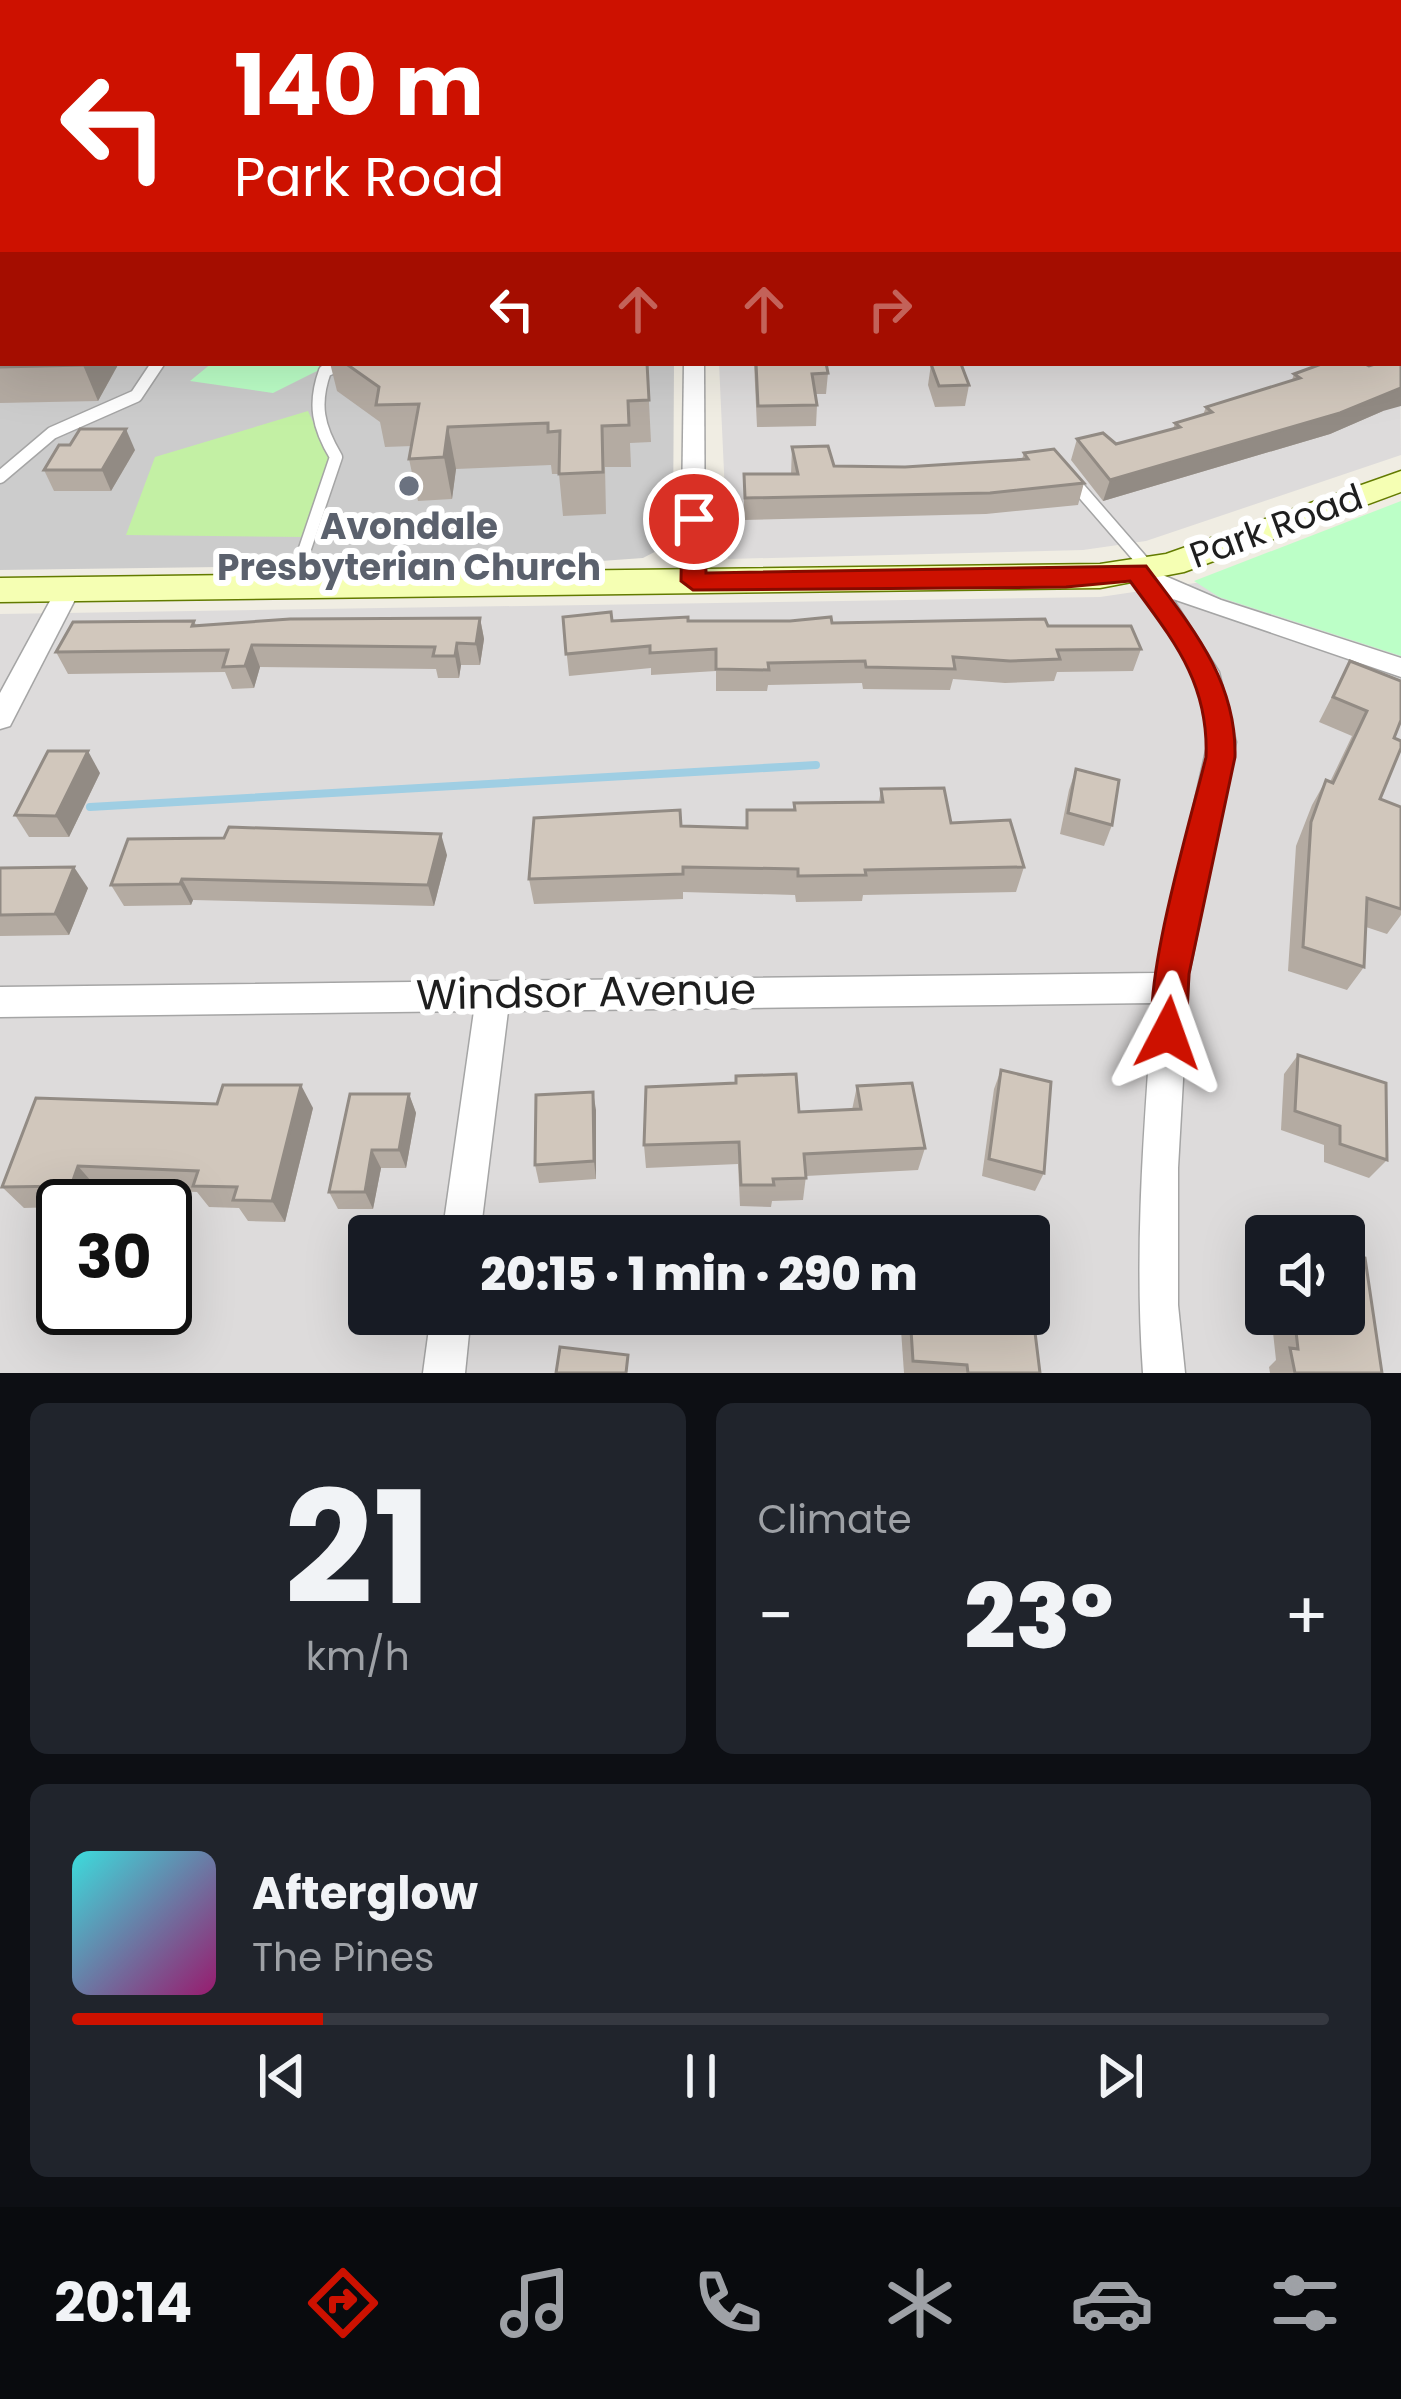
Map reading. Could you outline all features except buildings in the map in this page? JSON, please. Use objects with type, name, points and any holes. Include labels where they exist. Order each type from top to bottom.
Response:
[{"type":"main road","name":"Park Road","points":[[0,590],[1066,578],[1143,570],[1401,481]]},
{"type":"street","points":[[693,581],[694,366]]},
{"type":"street","points":[[1143,570],[1212,606],[1401,668]]},
{"type":"street","points":[[1143,570],[1216,695],[1221,724],[1220,757],[1185,907],[1172,988],[1159,1168],[1164,1373]]},
{"type":"street","points":[[0,719],[68,590]]},
{"type":"street","name":"Windsor Avenue","points":[[0,1002],[1172,988]]},
{"type":"street","points":[[463,1215],[493,993]]},
{"type":"street","points":[[444,1373],[449,1335]]},
{"type":"lane","points":[[0,477],[52,434],[136,396],[156,366]]},
{"type":"lane","points":[[292,587],[336,457],[317,427],[314,398],[325,371],[336,366]]},
{"type":"lane","points":[[1061,468],[1143,570]]},
{"type":"shaded area","name":"Avondale Presbyterian Church","points":[[0,366],[674,366],[673,529],[664,547],[643,558],[0,570]]},
{"type":"shaded area","points":[[719,366],[1400,366],[1401,455],[1146,541],[1083,550],[728,559]]},
{"type":"shaded area","points":[[1401,507],[1401,1373],[0,1373],[0,614],[1100,597],[1202,582]]},
{"type":"green space","points":[[208,366],[327,366],[273,393],[190,381]]},
{"type":"green space","points":[[308,411],[329,457],[304,537],[126,535],[155,457]]},
{"type":"green space","points":[[1401,501],[1401,656],[1219,597],[1194,581]]},
{"type":"waterway","points":[[90,807],[816,765]]},
{"type":"place","name":"Avondale Presbyterian Church","points":[[409,486]]},
{"type":"route","points":[[694,519],[693,581],[1066,578],[1137,572],[1188,641],[1216,695],[1221,724],[1220,757],[1172,974],[1168,1033]]}]
